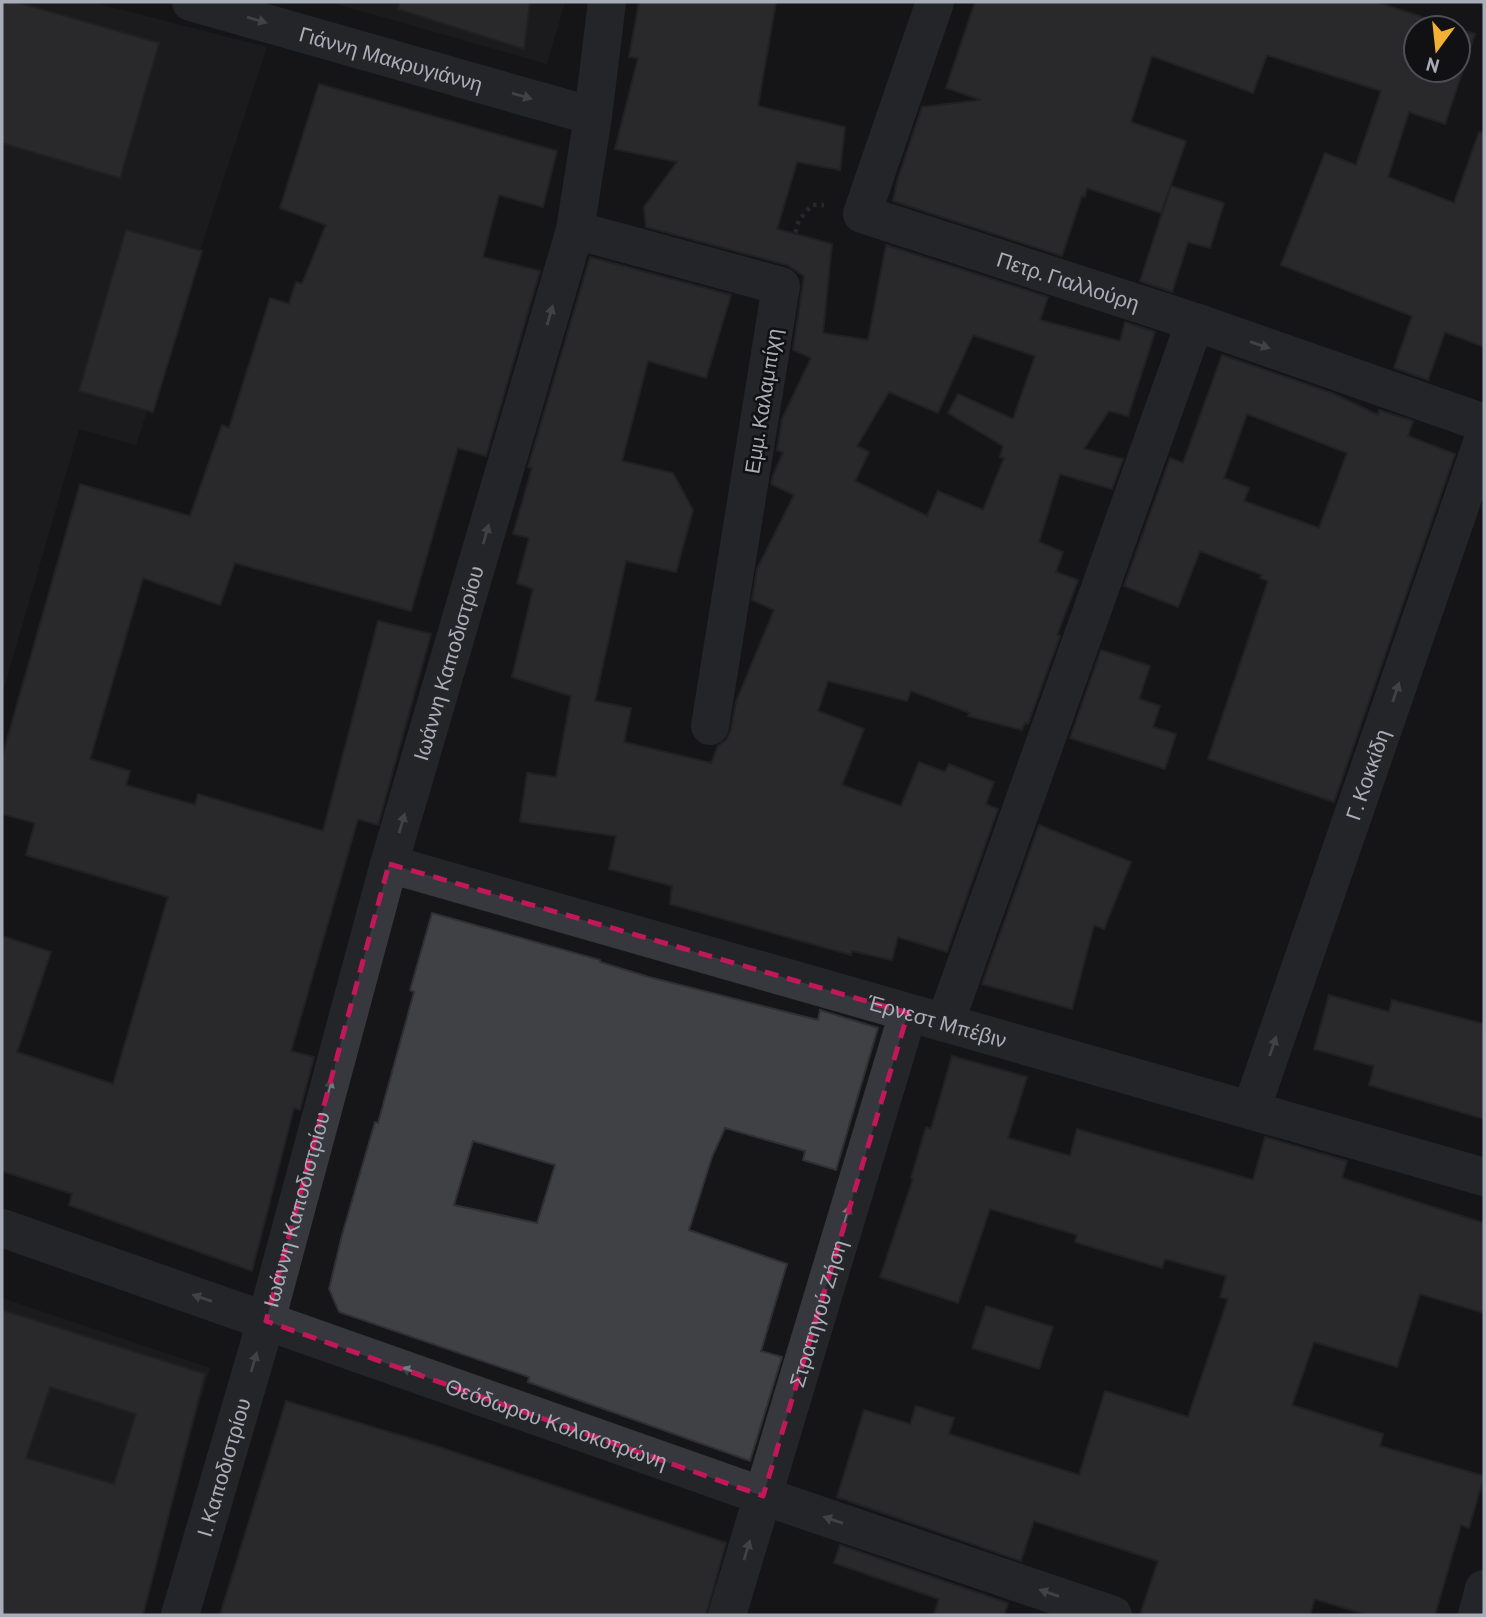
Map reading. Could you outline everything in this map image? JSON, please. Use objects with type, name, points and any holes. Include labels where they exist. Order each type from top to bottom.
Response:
[{"type":"street","name":"Γιάννη Μακρυγιάννη","points":[[191,2],[593,116]]},
{"type":"street","name":"Ιωάννη Καποδιστρίου","points":[[266,1321],[389,864],[575,230],[607,2]]},
{"type":"street","points":[[862,214],[935,2]]},
{"type":"street","name":"Πετρ. Γιαλλούρη","points":[[862,214],[1195,322],[1484,423]]},
{"type":"street","name":"Εμμ. Καλαμπίχη","points":[[575,230],[781,286],[710,726]]},
{"type":"street","points":[[945,1023],[1195,322]]},
{"type":"street","name":"Γ. Κοκκίδη","points":[[1251,1110],[1484,437]]},
{"type":"street","name":"Έρνεστ Μπέβιν","points":[[389,864],[1484,1177]]},
{"type":"street","name":"Στρατηγού Ζήση","points":[[727,1615],[908,1013]]},
{"type":"street","name":"Θεόδωρου Κολοκοτρώνη","points":[[2,1228],[763,1496],[1113,1615]]},
{"type":"street","name":"Ι. Καποδιστρίου","points":[[180,1615],[266,1321]]},
{"type":"street","points":[[1477,1615],[1484,1589]]},
{"type":"path","points":[[788,260],[799,220],[813,205],[826,205],[862,214]]},
{"type":"highlighted area","points":[[389,864],[908,1013],[763,1496],[266,1321]]},
{"type":"shaded area","points":[[2,2],[91,2],[267,47],[136,445],[79,429],[2,695]]},
{"type":"shaded area","points":[[330,2],[565,2],[547,64]]},
{"type":"shaded area","points":[[2,1298],[210,1368],[137,1615],[2,1615]]},
{"type":"building","points":[[2,2],[16,2],[159,43],[120,178],[2,143]]},
{"type":"building","points":[[399,2],[530,2],[524,49],[398,9]]},
{"type":"building","points":[[639,2],[776,2],[758,106],[845,127],[840,170],[797,162],[777,229],[832,244],[823,333],[868,340],[886,245],[1048,297],[1040,320],[1120,341],[1125,322],[1155,332],[1128,416],[1109,411],[1084,449],[1123,459],[1112,489],[1060,474],[1039,542],[1063,552],[1056,572],[1078,580],[1028,724],[1025,723],[1022,730],[968,716],[970,713],[911,691],[907,701],[828,681],[818,711],[864,729],[842,785],[901,806],[919,762],[945,772],[949,764],[994,782],[986,804],[998,809],[947,952],[898,937],[892,960],[852,951],[851,955],[670,904],[672,886],[609,869],[616,836],[520,822],[527,773],[556,777],[571,696],[512,677],[533,589],[517,583],[529,538],[513,534],[532,468],[528,467],[590,257],[731,295],[706,378],[648,361],[622,461],[673,473],[693,510],[676,572],[626,561],[595,701],[631,708],[624,742],[711,763],[718,746],[726,740],[731,730],[736,702],[774,610],[752,600],[757,569],[794,495],[771,484],[783,453],[777,450],[782,419],[811,358],[793,350],[804,276],[787,265],[646,227],[644,207],[677,162],[615,149],[638,58],[629,57]],"holes":[[[973,335],[1035,356],[1013,419],[958,394],[948,413],[1003,446],[1000,457],[1004,458],[983,510],[938,491],[927,516],[855,481],[869,452],[857,446],[889,392],[938,413]]]},
{"type":"building","points":[[975,2],[1377,2],[1413,14],[1402,14],[1402,84],[1458,84],[1445,124],[1409,112],[1388,177],[1454,203],[1479,132],[1484,133],[1484,347],[1445,332],[1428,380],[1394,368],[1412,316],[1281,265],[1325,153],[1356,165],[1381,91],[1267,55],[1253,93],[1152,56],[1131,122],[1186,141],[1161,213],[1087,188],[1062,256],[893,201],[922,107],[981,100],[946,88]]},
{"type":"building","points":[[319,84],[557,151],[543,207],[499,195],[483,257],[540,271],[486,456],[458,448],[411,611],[235,563],[220,605],[143,578],[90,759],[130,771],[126,785],[195,805],[198,794],[323,831],[378,621],[431,634],[378,825],[358,819],[291,1051],[314,1057],[300,1110],[294,1108],[252,1271],[69,1205],[72,1194],[2,1171],[2,936],[51,952],[17,1052],[113,1084],[168,897],[26,855],[35,823],[2,814],[2,757],[80,484],[190,516],[222,425],[229,428],[270,298],[289,304],[296,282],[302,284],[326,225],[280,208]]},
{"type":"building","points":[[1171,186],[1224,203],[1210,248],[1188,242],[1172,292],[1140,281]]},
{"type":"building","points":[[126,230],[202,251],[153,412],[79,391]]},
{"type":"building","points":[[1222,355],[1332,393],[1378,415],[1379,410],[1413,421],[1408,436],[1455,454],[1334,802],[1208,759],[1268,581],[1260,578],[1262,575],[1200,551],[1178,607],[1124,586],[1170,458],[1183,463]],"holes":[[[1247,414],[1347,453],[1319,528],[1244,501],[1249,488],[1224,478]]]},
{"type":"building","points":[[1101,650],[1150,666],[1139,699],[1160,706],[1153,727],[1176,734],[1165,769],[1070,738]]},
{"type":"building","points":[[1039,825],[1131,862],[1104,929],[1094,925],[1072,1009],[982,984]]},
{"type":"building","points":[[432,913],[600,960],[649,977],[818,1020],[820,1010],[878,1028],[836,1170],[803,1160],[805,1151],[725,1128],[712,1157],[689,1230],[787,1264],[761,1351],[782,1357],[750,1461],[528,1382],[529,1377],[339,1312],[329,1289],[342,1235],[375,1122],[378,1123],[414,992],[410,990]],"holes":[[[473,1141],[555,1165],[537,1223],[454,1205]]]},
{"type":"building","points":[[1329,995],[1389,1012],[1392,1000],[1484,1024],[1484,1119],[1369,1085],[1374,1066],[1314,1049]]},
{"type":"building","points":[[952,1056],[1027,1077],[1008,1138],[1070,1156],[1077,1129],[1253,1180],[1265,1137],[1347,1161],[1342,1178],[1484,1223],[1484,1313],[1420,1294],[1397,1367],[1314,1342],[1292,1405],[1383,1434],[1380,1446],[1484,1476],[1469,1528],[1461,1525],[1435,1615],[1367,1615],[1315,1599],[1310,1615],[1140,1615],[1158,1561],[1034,1521],[1021,1561],[837,1497],[864,1410],[910,1424],[916,1406],[954,1418],[949,1434],[1079,1475],[1105,1391],[1188,1417],[1228,1299],[1220,1297],[1226,1276],[1165,1259],[1162,1268],[1075,1242],[1077,1235],[990,1209],[958,1303],[880,1277],[913,1179],[911,1178],[926,1127],[931,1129]]},
{"type":"building","points":[[986,1306],[1053,1327],[1039,1369],[972,1348]]},
{"type":"building","points":[[2,1310],[205,1374],[143,1615],[2,1615]],"holes":[[[50,1387],[136,1414],[114,1484],[26,1458]]]},
{"type":"building","points":[[286,1401],[436,1446],[726,1543],[706,1615],[220,1615]]},
{"type":"building","points":[[840,1545],[1008,1603],[1004,1615],[934,1615],[939,1599],[834,1563]]}]
